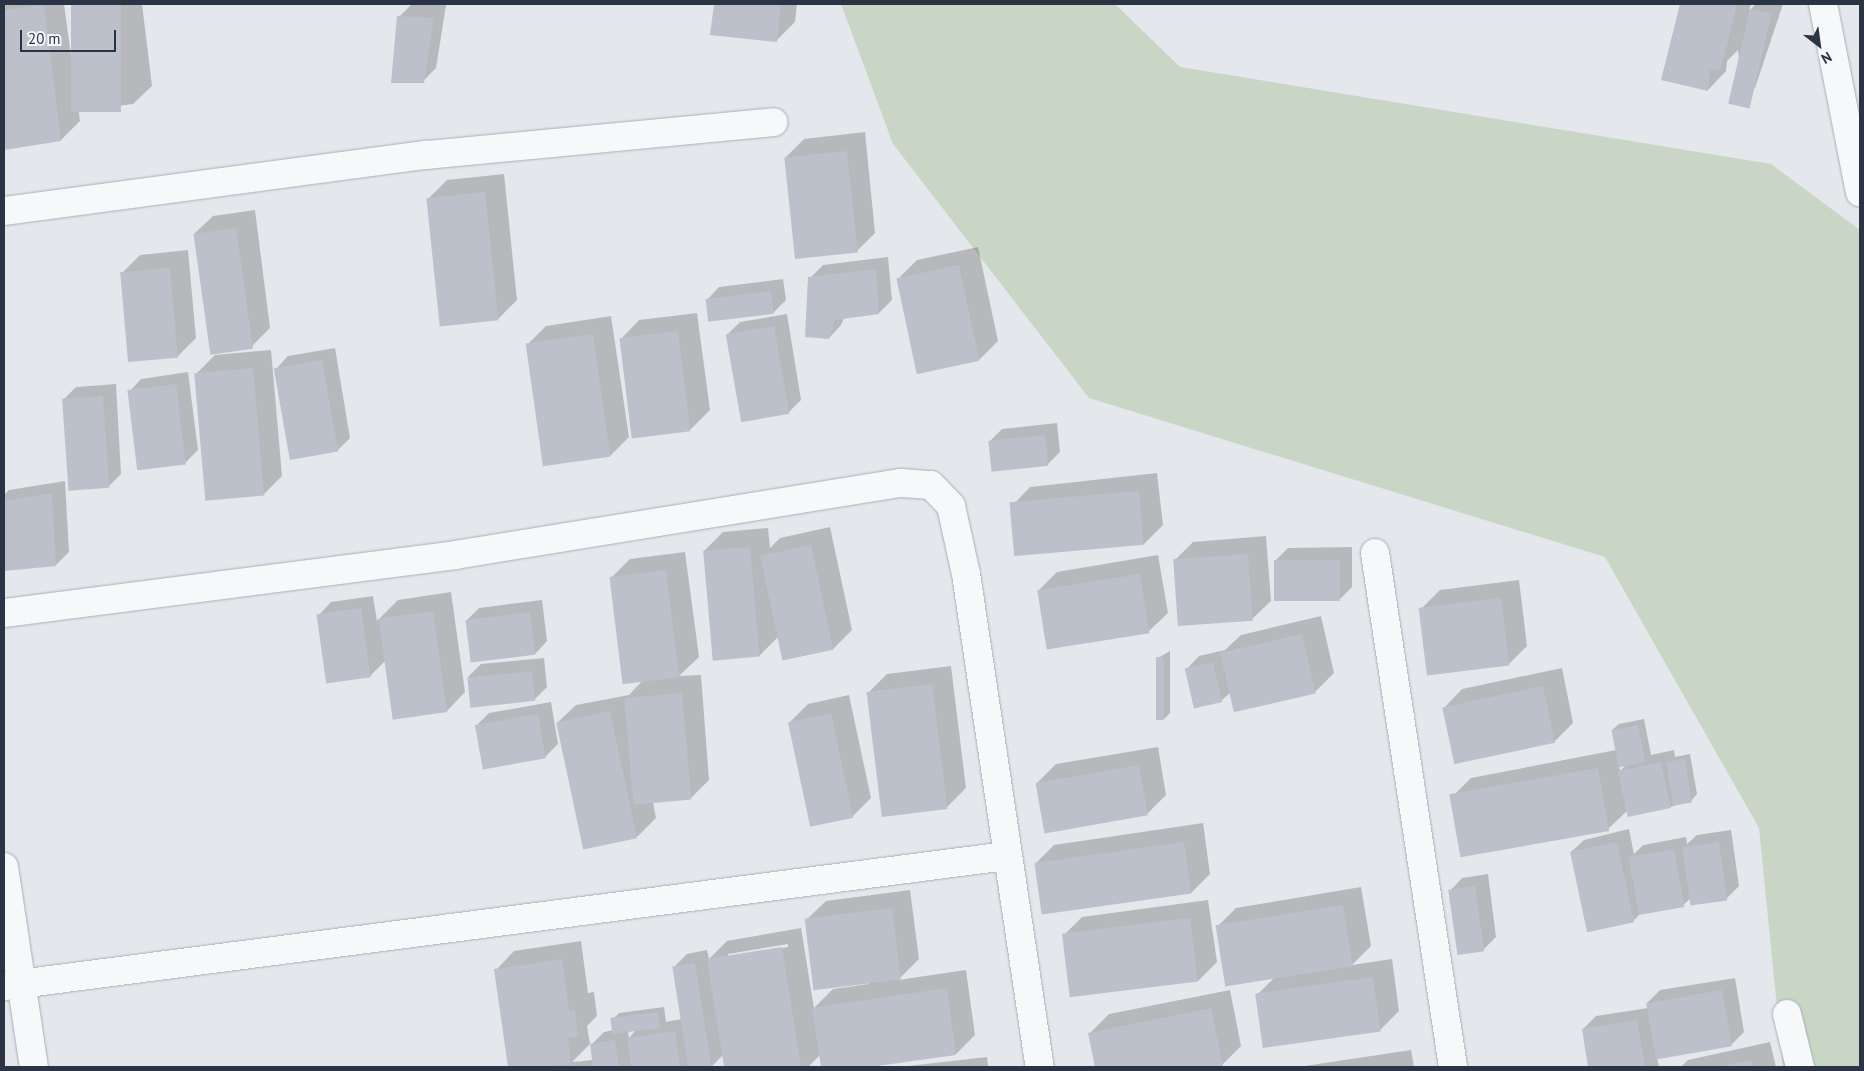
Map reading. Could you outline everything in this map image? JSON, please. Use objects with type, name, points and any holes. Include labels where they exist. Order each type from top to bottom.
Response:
[{"type":"street","points":[[1823,4],[1860,192]]},
{"type":"street","points":[[4,211],[426,155],[773,122]]},
{"type":"street","points":[[4,613],[455,555],[902,483],[931,484],[951,506],[966,574],[1006,856],[1040,1067]]},
{"type":"street","points":[[1375,553],[1453,1067]]},
{"type":"street","points":[[12,985],[1006,856]]},
{"type":"street","points":[[4,867],[12,985],[34,1067]]},
{"type":"street","points":[[1788,1014],[1800,1067]]},
{"type":"green space","points":[[841,4],[1115,4],[1180,67],[1771,164],[1860,230],[1860,1067],[1783,1067],[1759,828],[1605,557],[1089,398],[893,144]]},
{"type":"building","points":[[71,4],[121,4],[121,112],[71,112]]},
{"type":"building","points":[[714,4],[781,4],[777,42],[710,35]]},
{"type":"building","points":[[1680,4],[1737,4],[1721,69],[1710,70],[1708,91],[1661,80]]},
{"type":"building","points":[[44,5],[61,141],[4,150],[4,10]]},
{"type":"building","points":[[1750,9],[1771,14],[1750,108],[1728,104]]},
{"type":"building","points":[[397,16],[434,18],[424,83],[391,83]]},
{"type":"building","points":[[847,151],[858,252],[795,259],[784,158]]},
{"type":"building","points":[[485,192],[498,320],[440,326],[426,198]]},
{"type":"building","points":[[236,228],[253,349],[210,355],[193,234]]},
{"type":"building","points":[[959,265],[979,361],[917,374],[896,278]]},
{"type":"building","points":[[170,268],[178,358],[128,362],[120,272]]},
{"type":"building","points":[[876,269],[879,314],[835,320],[829,339],[805,337],[808,277]]},
{"type":"building","points":[[771,291],[774,314],[708,322],[705,299]]},
{"type":"building","points":[[774,326],[789,414],[741,422],[726,335]]},
{"type":"building","points":[[678,331],[690,431],[632,438],[619,338]]},
{"type":"building","points":[[593,334],[610,457],[543,466],[526,343]]},
{"type":"building","points":[[322,360],[338,452],[290,460],[274,369]]},
{"type":"building","points":[[253,368],[264,496],[205,501],[194,373]]},
{"type":"building","points":[[176,384],[186,464],[137,470],[127,390]]},
{"type":"building","points":[[103,396],[109,488],[69,491],[62,399]]},
{"type":"building","points":[[1045,435],[1048,466],[992,472],[988,441]]},
{"type":"building","points":[[1139,491],[1144,545],[1014,556],[1009,502]]},
{"type":"building","points":[[52,493],[56,566],[4,571],[4,501]]},
{"type":"building","points":[[811,545],[833,650],[782,660],[760,556]]},
{"type":"building","points":[[750,547],[760,657],[713,661],[703,551]]},
{"type":"building","points":[[1248,554],[1253,621],[1178,626],[1173,559]]},
{"type":"building","points":[[1274,560],[1340,560],[1340,601],[1274,601]]},
{"type":"building","points":[[666,570],[679,677],[623,684],[609,577]]},
{"type":"building","points":[[1140,574],[1149,633],[1047,650],[1037,590]]},
{"type":"building","points":[[1501,598],[1509,665],[1427,676],[1419,608]]},
{"type":"building","points":[[361,608],[371,677],[326,684],[316,614]]},
{"type":"building","points":[[433,611],[447,712],[393,720],[379,619]]},
{"type":"building","points":[[530,612],[535,655],[471,663],[465,620]]},
{"type":"building","points":[[1302,634],[1316,693],[1234,712],[1220,653]]},
{"type":"building","points":[[1156,657],[1164,657],[1164,720],[1156,720]]},
{"type":"building","points":[[1213,662],[1222,702],[1194,708],[1185,669]]},
{"type":"building","points":[[532,671],[535,701],[470,708],[467,678]]},
{"type":"building","points":[[932,684],[947,809],[882,817],[866,692]]},
{"type":"building","points":[[1543,686],[1555,743],[1454,764],[1442,707]]},
{"type":"building","points":[[682,693],[691,800],[634,805],[624,698]]},
{"type":"building","points":[[610,711],[637,838],[583,850],[556,722]]},
{"type":"building","points":[[831,713],[853,818],[810,827],[788,722]]},
{"type":"building","points":[[538,714],[546,758],[483,769],[475,725]]},
{"type":"building","points":[[1638,725],[1645,762],[1619,767],[1611,730]]},
{"type":"building","points":[[1685,759],[1692,802],[1673,805],[1666,762]]},
{"type":"building","points":[[1661,762],[1671,808],[1628,817],[1618,771]]},
{"type":"building","points":[[1139,765],[1148,815],[1044,833],[1036,783]]},
{"type":"building","points":[[1598,768],[1609,831],[1460,857],[1449,794]]},
{"type":"building","points":[[1184,842],[1191,893],[1042,915],[1034,863]]},
{"type":"building","points":[[1617,842],[1634,922],[1587,932],[1570,852]]},
{"type":"building","points":[[1719,842],[1727,900],[1691,906],[1682,847]]},
{"type":"building","points":[[1674,849],[1684,907],[1639,915],[1629,857]]},
{"type":"building","points":[[1475,886],[1484,951],[1457,955],[1448,890]]},
{"type":"building","points":[[1343,905],[1353,966],[1225,986],[1216,925]]},
{"type":"building","points":[[892,908],[901,979],[813,990],[805,919]]},
{"type":"building","points":[[1190,918],[1198,982],[1070,997],[1062,934]]},
{"type":"building","points":[[782,947],[801,1067],[724,1067],[707,959]]},
{"type":"building","points":[[562,959],[569,1011],[575,1010],[578,1036],[568,1038],[571,1065],[508,1067],[494,969]]},
{"type":"building","points":[[695,963],[711,1067],[688,1067],[672,967]]},
{"type":"building","points":[[1373,977],[1381,1031],[1263,1048],[1255,994]]},
{"type":"building","points":[[947,988],[956,1055],[870,1067],[821,1067],[812,1008]]},
{"type":"building","points":[[1722,990],[1732,1046],[1656,1060],[1646,1003]]},
{"type":"building","points":[[1211,1008],[1223,1066],[1095,1067],[1088,1033]]},
{"type":"building","points":[[658,1012],[660,1028],[612,1034],[610,1018]]},
{"type":"building","points":[[1637,1020],[1645,1067],[1588,1067],[1582,1029]]},
{"type":"building","points":[[675,1031],[680,1067],[631,1067],[627,1038]]},
{"type":"building","points":[[615,1040],[619,1067],[593,1067],[590,1044]]},
{"type":"building","points":[[1751,1060],[1753,1067],[1723,1067],[1723,1066]]}]
